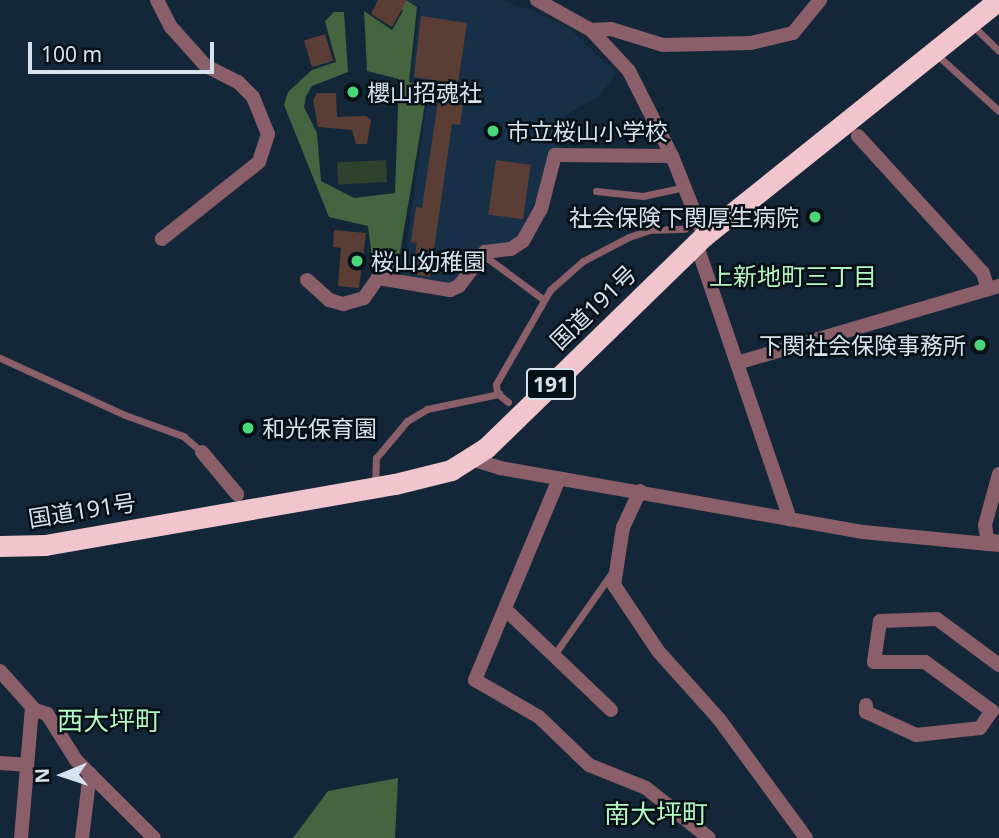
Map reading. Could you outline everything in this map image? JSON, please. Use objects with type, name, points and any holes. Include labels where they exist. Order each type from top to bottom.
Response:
[{"type":"highway","name":"国道191号","points":[[0,546],[45,545],[375,488],[452,470],[471,459],[695,236],[999,0]]},
{"type":"street","points":[[157,0],[171,27],[206,66],[238,82],[253,96],[268,134],[259,162],[162,239]]},
{"type":"street","points":[[537,0],[591,30],[629,71],[672,156],[695,236],[790,519]]},
{"type":"street","points":[[591,30],[611,29],[663,45],[751,43],[793,33],[820,0]]},
{"type":"street","points":[[737,363],[994,287],[858,136]]},
{"type":"street","points":[[307,281],[328,300],[343,304],[364,298],[378,278],[446,291],[459,286],[483,255],[523,241],[541,209],[555,155],[672,156]]},
{"type":"street","points":[[202,452],[237,494]]},
{"type":"street","points":[[471,459],[559,479],[863,532],[995,543]]},
{"type":"street","points":[[995,543],[985,525],[999,474]]},
{"type":"street","points":[[559,479],[475,680],[539,717],[589,765],[646,789],[709,838]]},
{"type":"street","points":[[640,491],[623,527],[613,570],[614,585],[658,651],[719,719],[806,838]]},
{"type":"street","points":[[506,610],[611,710]]},
{"type":"street","points":[[866,705],[866,712],[916,735],[980,728],[992,711],[925,662],[874,662],[880,621],[937,619],[999,665]]},
{"type":"street","points":[[0,671],[32,708],[47,715],[76,760],[154,838]]},
{"type":"street","points":[[21,838],[32,708]]},
{"type":"street","points":[[0,763],[26,765]]},
{"type":"street","points":[[82,838],[90,773]]},
{"type":"lane","points":[[970,23],[999,51]]},
{"type":"lane","points":[[933,53],[999,111]]},
{"type":"lane","points":[[596,191],[643,196],[676,188]]},
{"type":"lane","points":[[508,402],[499,394],[496,384],[543,299],[573,269],[612,245],[649,230],[695,236]]},
{"type":"lane","points":[[483,255],[543,299]]},
{"type":"lane","points":[[0,358],[125,415],[183,436],[202,452]]},
{"type":"lane","points":[[375,488],[376,458],[407,421],[427,409],[499,394]]},
{"type":"lane","points":[[554,655],[613,570]]},
{"type":"shaded area","name":"市立桜山小学校","points":[[408,0],[500,0],[534,11],[569,28],[616,73],[600,96],[567,114],[561,149],[515,242],[447,286],[403,274],[429,87],[411,81],[420,7]]},
{"type":"green space","points":[[386,0],[406,0],[417,7],[409,82],[428,86],[397,271],[374,272],[368,226],[329,217],[284,105],[288,92],[312,70],[336,62],[325,21],[334,12],[344,12],[348,72],[312,86],[304,107],[317,133],[321,181],[354,198],[395,193],[399,79],[367,71],[364,11],[392,30],[403,11]]},
{"type":"green space","points":[[386,160],[387,182],[338,185],[337,163]]},
{"type":"green space","points":[[398,778],[395,838],[293,838],[328,791]]},
{"type":"building","points":[[378,0],[407,0],[392,27],[371,14]]},
{"type":"building","points":[[421,16],[467,23],[455,104],[463,105],[460,125],[452,124],[430,277],[412,274],[417,243],[411,242],[416,207],[422,208],[441,81],[414,77]]},
{"type":"building","points":[[325,34],[333,61],[312,67],[304,40]]},
{"type":"building","points":[[317,93],[336,93],[337,117],[366,116],[371,120],[367,144],[356,144],[352,130],[318,127],[313,100]]},
{"type":"building","points":[[496,160],[531,165],[523,219],[488,214]]},
{"type":"building","points":[[334,230],[366,233],[359,288],[338,286],[341,248],[333,247]]},
{"type":"place","name":"櫻山招魂社","points":[[353,92]]},
{"type":"place","name":"市立桜山小学校","points":[[493,131]]},
{"type":"place","name":"社会保険下関厚生病院","points":[[815,217]]},
{"type":"place","name":"桜山幼稚園","points":[[357,261]]},
{"type":"place","name":"下関社会保険事務所","points":[[980,345]]},
{"type":"place","name":"和光保育園","points":[[248,428]]},
{"type":"district","name":"上新地町三丁目","points":[[793,276]]},
{"type":"district","name":"西大坪町","points":[[109,721]]},
{"type":"district","name":"南大坪町","points":[[656,814]]}]
